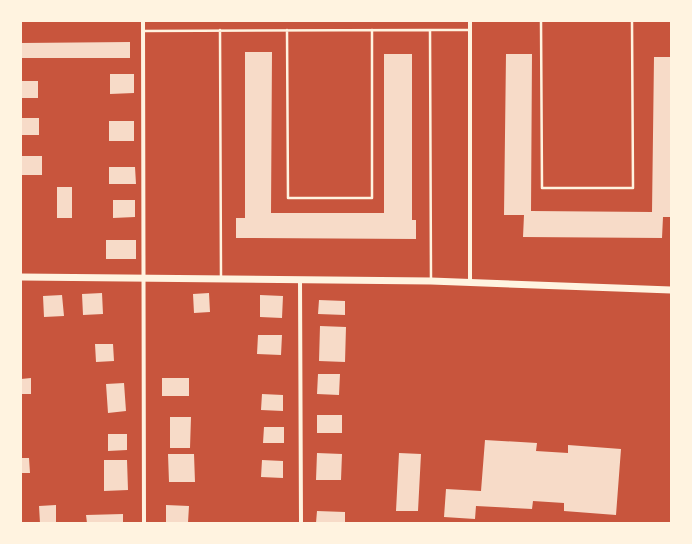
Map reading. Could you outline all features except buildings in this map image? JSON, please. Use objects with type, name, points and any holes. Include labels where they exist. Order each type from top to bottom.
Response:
[{"type":"street","points":[[143,21],[144,523]]},
{"type":"street","points":[[470,21],[470,282]]},
{"type":"street","points":[[21,276],[300,278],[470,282],[671,290]]},
{"type":"street","points":[[300,278],[301,523]]},
{"type":"lane","points":[[541,21],[542,188],[633,188],[632,21]]},
{"type":"lane","points":[[220,30],[221,278]]},
{"type":"lane","points":[[287,30],[288,198],[372,198],[372,30]]},
{"type":"lane","points":[[430,30],[431,281]]},
{"type":"lane","points":[[143,31],[470,30]]}]
